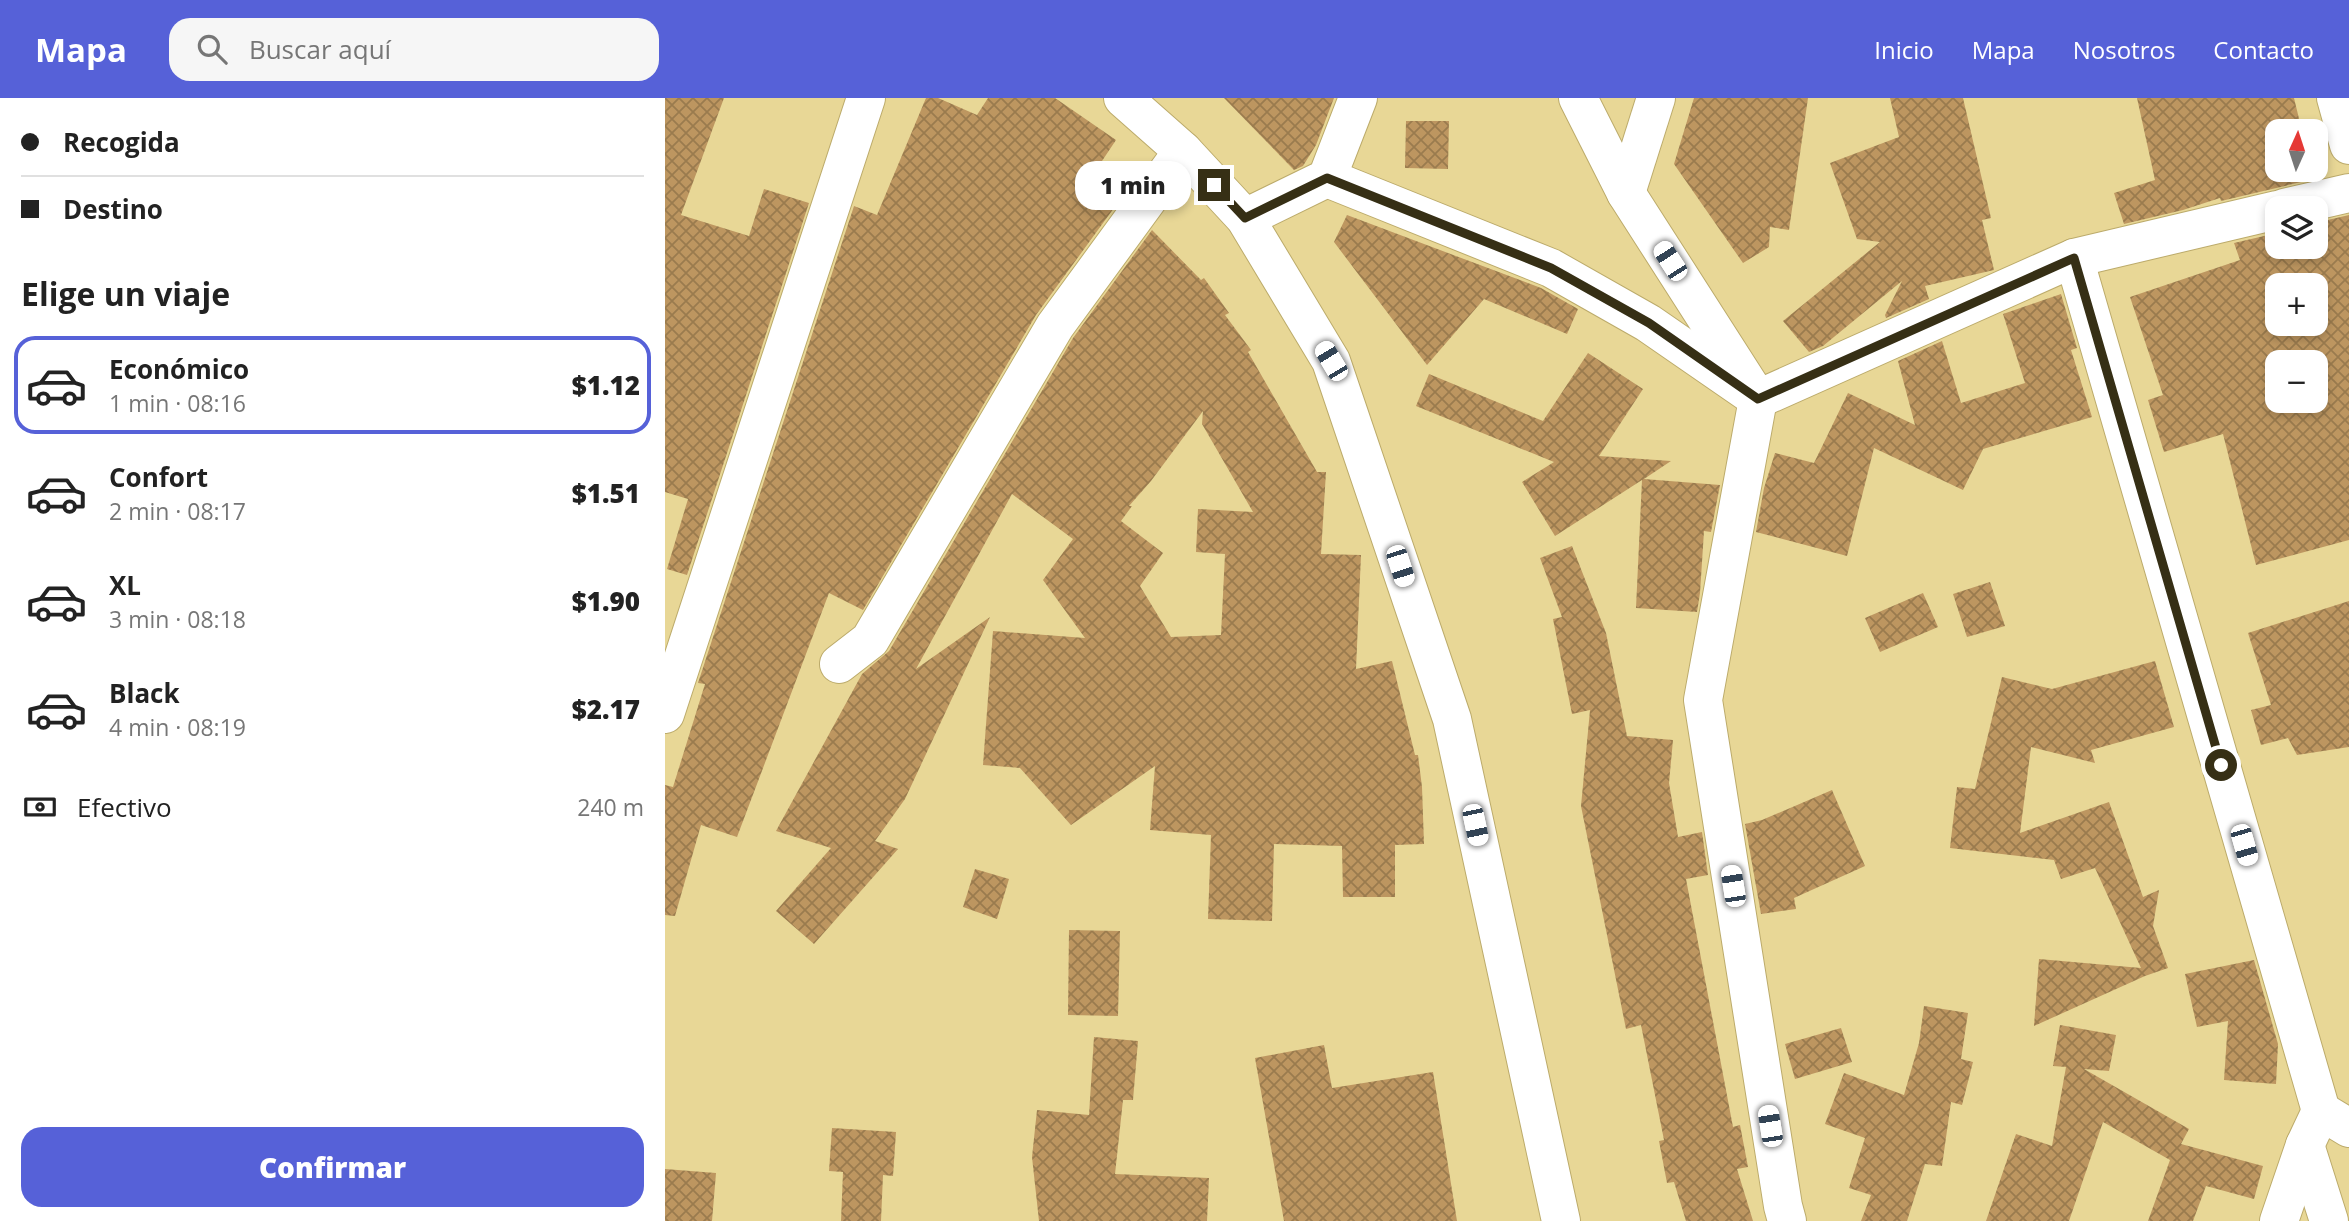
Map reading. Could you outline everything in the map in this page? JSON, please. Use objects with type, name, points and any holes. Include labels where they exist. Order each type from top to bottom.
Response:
[{"type":"street","points":[[669,691],[866,98]]},
{"type":"street","points":[[1123,98],[1183,151],[1245,218],[1331,361],[1452,719],[1561,1221]]},
{"type":"street","points":[[1245,218],[1327,178],[1358,98]]},
{"type":"street","points":[[1578,98],[1626,193],[1758,399],[1703,700],[1787,1221]]},
{"type":"street","points":[[1626,193],[1656,98]]},
{"type":"street","points":[[2336,98],[2349,145]]},
{"type":"street","points":[[839,664],[870,640],[1055,326],[1183,151]]},
{"type":"street","points":[[1327,178],[1551,268],[1649,323],[1758,399]]},
{"type":"street","points":[[2328,198],[2349,193]]},
{"type":"street","points":[[1758,399],[2074,258],[2265,213]]},
{"type":"street","points":[[2074,258],[2335,1120],[2305,1145],[2280,1221]]},
{"type":"street","points":[[2305,1145],[2329,1221]]},
{"type":"building","points":[[665,98],[724,98],[681,215],[749,236],[764,189],[809,203],[687,575],[667,569],[688,499],[665,492]]},
{"type":"building","points":[[926,98],[938,98],[977,115],[988,98],[1055,98],[1116,140],[1100,164],[1130,186],[1036,315],[863,610],[829,593],[737,837],[701,825],[675,916],[665,915],[665,785],[673,787],[705,684],[698,683],[854,206],[877,215]]},
{"type":"building","points":[[1224,98],[1334,98],[1316,145],[1303,166],[1294,170]]},
{"type":"building","points":[[1694,98],[1808,98],[1789,230],[1770,227],[1769,247],[1743,263],[1674,164]]},
{"type":"building","points":[[1890,98],[1963,98],[1991,218],[1982,220],[1994,270],[1925,286],[1929,299],[1886,318],[1885,315],[1902,281],[1823,346],[1809,352],[1783,321],[1880,242],[1857,239],[1830,163],[1899,137]]},
{"type":"building","points":[[2137,98],[2294,98],[2299,119],[2265,119],[2265,182],[2301,182],[2221,201],[2220,198],[2124,224],[2114,193],[2155,180]]},
{"type":"building","points":[[1406,121],[1449,121],[1448,169],[1405,168]]},
{"type":"building","points":[[1347,215],[1541,288],[1578,309],[1567,334],[1484,299],[1427,365],[1334,242]]},
{"type":"building","points":[[2349,215],[2349,540],[2256,565],[2223,434],[2164,452],[2148,400],[2163,395],[2130,297],[2240,260],[2234,243],[2265,236],[2265,259],[2328,259],[2328,220]]},
{"type":"building","points":[[1152,230],[1201,280],[1204,278],[1229,313],[1225,315],[1251,350],[1248,352],[1317,472],[1326,472],[1321,554],[1361,555],[1356,669],[1392,661],[1415,755],[1418,755],[1424,844],[1395,845],[1395,897],[1343,897],[1342,846],[1274,844],[1272,921],[1208,919],[1211,835],[1150,830],[1155,766],[1071,825],[1020,768],[983,765],[993,631],[1085,638],[1043,580],[1073,539],[1012,494],[916,669],[990,617],[905,799],[875,841],[898,849],[814,944],[776,911],[831,848],[776,831],[862,674],[889,651],[1073,338]],"holes":[[[1203,411],[1202,424],[1253,512],[1198,509],[1196,552],[1225,554],[1221,635],[1171,637],[1140,586],[1163,553],[1121,521],[1132,506],[1129,506]]]},
{"type":"building","points":[[2061,294],[2077,348],[2071,350],[2092,417],[1983,449],[1963,490],[1874,448],[1847,556],[1756,532],[1764,488],[1775,453],[1814,463],[1848,393],[1915,425],[1898,361],[1942,341],[1961,403],[2025,383],[2003,314]]},
{"type":"building","points":[[1588,353],[1643,389],[1599,456],[1671,461],[1644,479],[1720,485],[1711,532],[1704,531],[1697,612],[1636,608],[1642,480],[1555,536],[1522,482],[1554,462],[1416,406],[1429,374],[1543,421]]},
{"type":"building","points":[[1572,546],[1606,633],[1627,736],[1673,740],[1669,783],[1678,837],[1702,832],[1708,875],[1686,879],[1733,1127],[1740,1125],[1748,1167],[1737,1169],[1753,1221],[1686,1221],[1674,1182],[1667,1183],[1659,1141],[1664,1140],[1641,1025],[1626,1029],[1581,806],[1590,710],[1572,714],[1553,619],[1562,617],[1540,558]]},
{"type":"building","points":[[1990,582],[2005,626],[1967,637],[1953,594]]},
{"type":"building","points":[[1923,593],[1938,627],[1880,652],[1865,618]]},
{"type":"building","points":[[2349,601],[2349,747],[2297,755],[2288,738],[2261,745],[2251,710],[2271,705],[2248,633]]},
{"type":"building","points":[[2155,661],[2174,727],[2091,750],[2095,763],[2031,747],[2020,833],[2109,802],[2143,897],[2159,890],[2153,926],[2168,968],[2034,1026],[2039,959],[2141,968],[2095,868],[2061,879],[2054,860],[1950,848],[1957,787],[1975,789],[2002,677],[2052,689]]},
{"type":"building","points":[[1832,790],[1865,866],[1794,898],[1796,909],[1761,914],[1745,824],[1762,820]]},
{"type":"building","points":[[975,869],[1009,879],[997,919],[963,907]]},
{"type":"building","points":[[1069,930],[1120,931],[1118,1016],[1068,1015]]},
{"type":"building","points":[[2254,960],[2278,1044],[2276,1084],[2224,1080],[2228,1021],[2197,1027],[2185,974]]},
{"type":"building","points":[[1924,1006],[1968,1013],[1961,1059],[1973,1062],[1962,1105],[1951,1102],[1942,1166],[1925,1164],[1907,1221],[1861,1221],[1871,1195],[1849,1188],[1865,1138],[1825,1124],[1844,1073],[1904,1095],[1919,1043]]},
{"type":"building","points":[[2060,1025],[2116,1035],[2109,1071],[2084,1069],[2189,1129],[2181,1144],[2263,1166],[2254,1199],[2206,1186],[2193,1221],[2148,1221],[2170,1160],[2103,1122],[2069,1221],[1986,1221],[2016,1134],[2052,1146],[2066,1067],[2053,1066]]},
{"type":"building","points":[[1841,1028],[1852,1062],[1795,1079],[1785,1044]]},
{"type":"building","points":[[1094,1037],[1138,1041],[1133,1100],[1123,1100],[1115,1174],[1209,1178],[1207,1221],[1039,1221],[1032,1157],[1037,1110],[1089,1115]]},
{"type":"building","points":[[1324,1045],[1332,1088],[1433,1072],[1457,1221],[1284,1221],[1255,1058]]},
{"type":"building","points":[[832,1128],[896,1132],[893,1176],[883,1175],[881,1221],[841,1221],[843,1172],[829,1171]]},
{"type":"building","points":[[665,1169],[716,1173],[712,1221],[665,1221]]},
{"type":"route","points":[[1214,185],[1245,218],[1327,178],[1551,268],[1649,323],[1758,399],[2074,258],[2221,765]]}]
